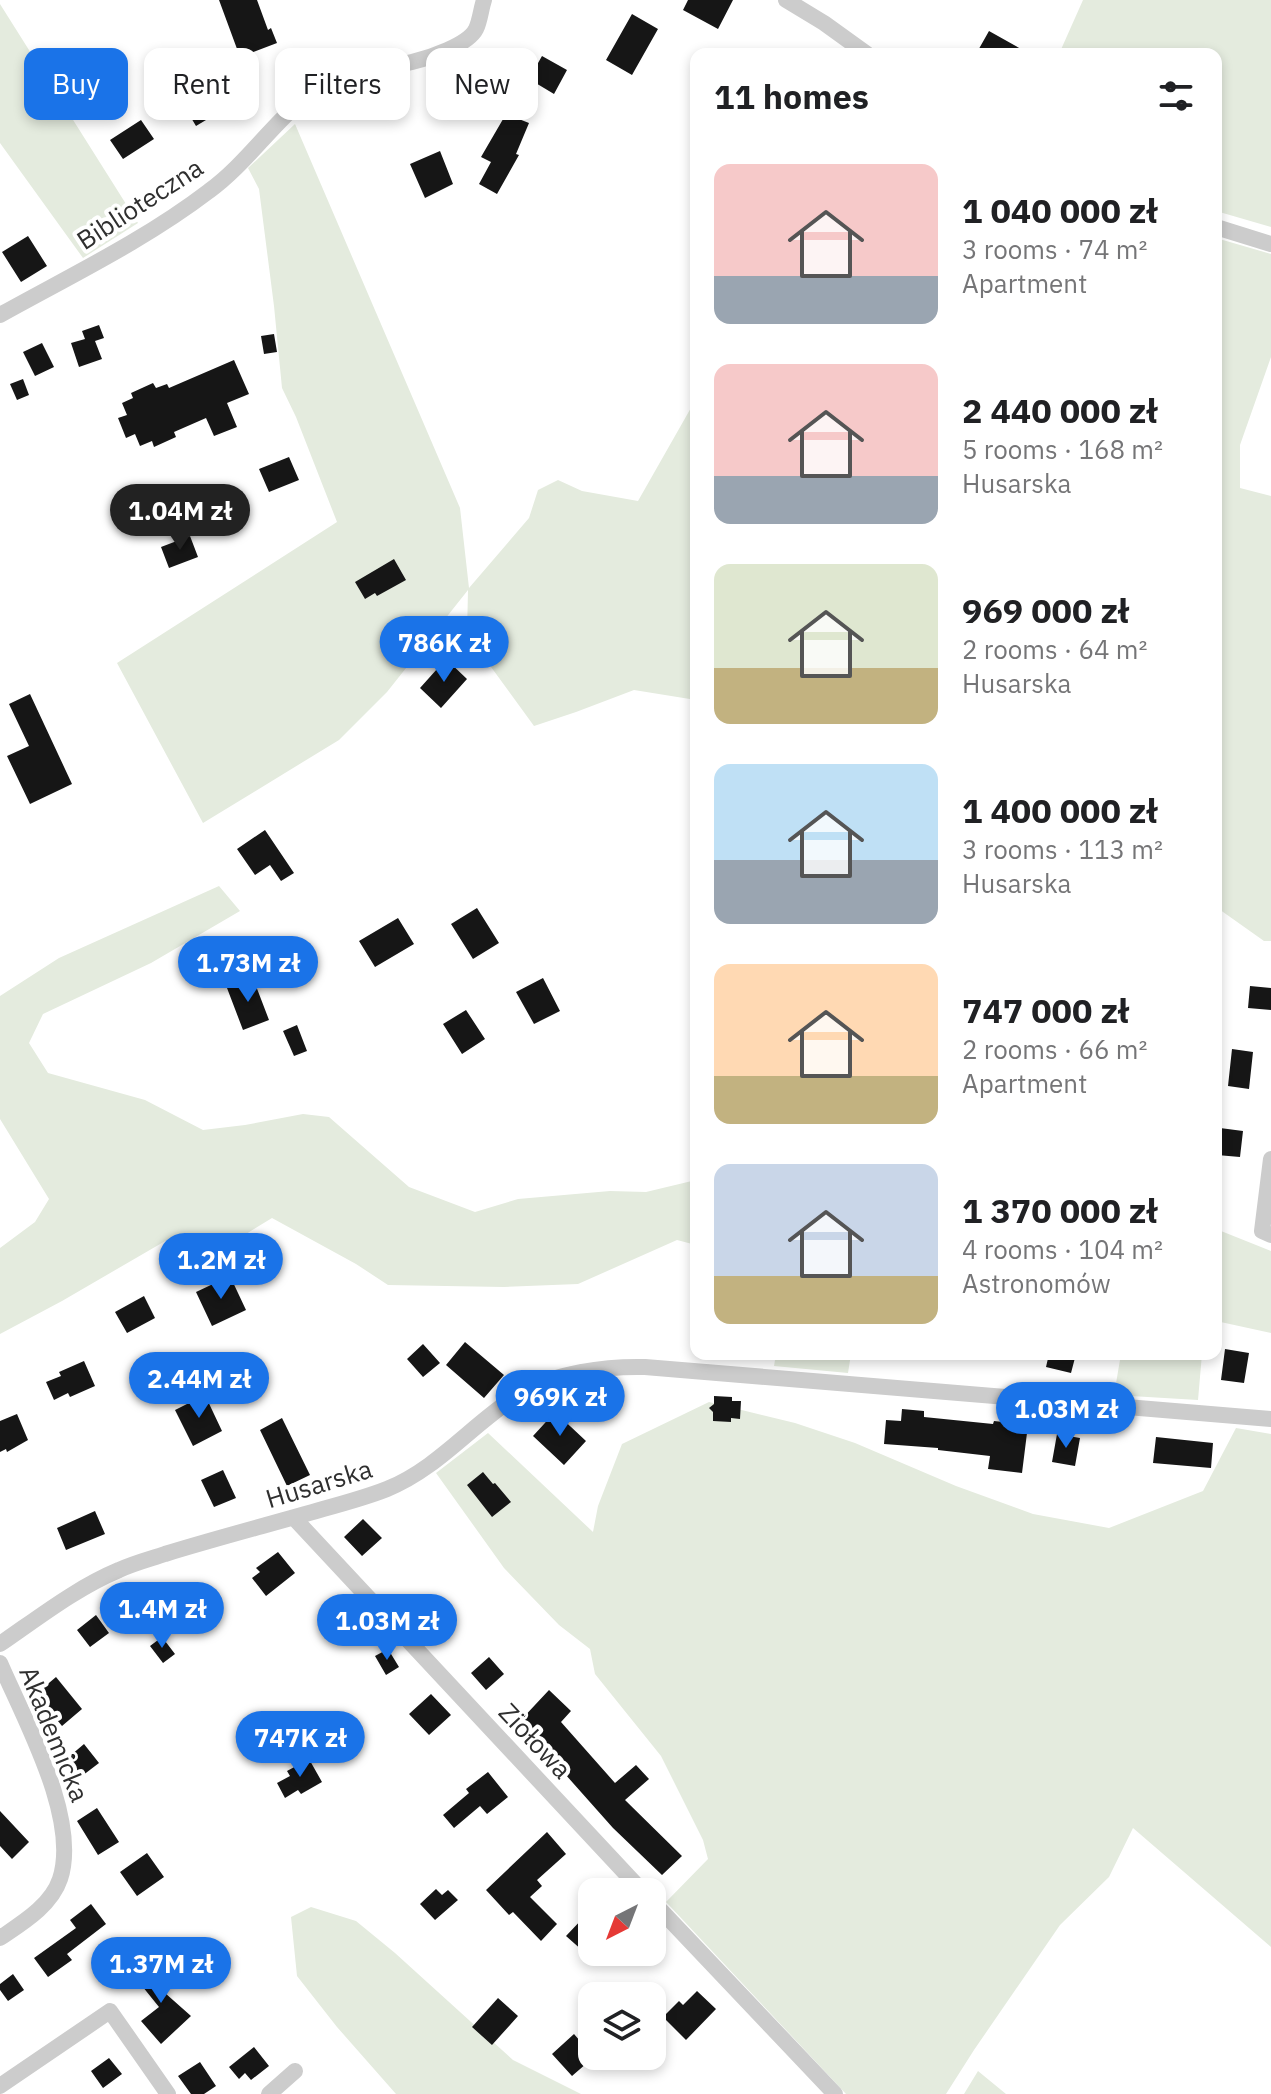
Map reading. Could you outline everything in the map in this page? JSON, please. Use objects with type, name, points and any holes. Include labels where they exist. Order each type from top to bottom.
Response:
[{"type":"street","name":"Biblioteczna","points":[[0,315],[146,233],[202,196],[320,86],[340,75],[364,68],[413,62],[458,45],[475,32],[484,0]]},
{"type":"street","points":[[786,0],[859,48]]},
{"type":"street","points":[[1222,229],[1271,244]]},
{"type":"street","points":[[1271,1159],[1262,1231],[1271,1235]]},
{"type":"street","name":"Husarska","points":[[0,1644],[82,1588],[120,1569],[209,1540],[374,1494],[405,1481],[508,1402],[541,1384],[597,1370],[645,1367],[1271,1419]]},
{"type":"street","name":"Ziołowa","points":[[294,1518],[630,1878]]},
{"type":"street","name":"Akademicka","points":[[0,1663],[57,1799],[64,1828],[64,1853],[60,1879],[49,1899],[0,1938]]},
{"type":"street","points":[[666,1916],[835,2094]]},
{"type":"street","points":[[0,2086],[110,2011],[168,2094]]},
{"type":"street","points":[[269,2094],[295,2071]]},
{"type":"shaded area","points":[[1083,0],[1271,0],[1271,227],[1222,213],[1222,48],[1062,48]]},
{"type":"shaded area","points":[[0,4],[28,48],[24,48],[24,120],[73,120],[138,223],[83,258],[0,143]]},
{"type":"shaded area","points":[[295,124],[460,508],[469,588],[529,518],[538,490],[558,480],[582,491],[638,501],[690,410],[690,699],[634,690],[534,726],[467,634],[468,590],[387,692],[339,740],[203,823],[117,663],[337,522],[282,388],[259,189],[248,168]]},
{"type":"shaded area","points":[[1222,240],[1271,254],[1271,357],[1240,445],[1240,488],[1271,496],[1271,941],[1264,941],[1222,911]]},
{"type":"shaded area","points":[[219,886],[240,911],[151,963],[43,1014],[29,1043],[48,1073],[145,1100],[203,1130],[303,1114],[329,1117],[409,1187],[475,1212],[518,1199],[610,1191],[646,1192],[690,1181],[690,1243],[677,1240],[578,1284],[504,1287],[388,1285],[272,1218],[246,1234],[167,1240],[0,1334],[0,1248],[35,1222],[49,1199],[0,1119],[0,996],[59,958]]},
{"type":"shaded area","points":[[1222,1231],[1271,1251],[1271,1333],[1222,1322]]},
{"type":"shaded area","points":[[775,1360],[850,1360],[848,1373],[774,1366]]},
{"type":"shaded area","points":[[1120,1360],[1201,1360],[1198,1400],[1114,1395]]},
{"type":"shaded area","points":[[709,1402],[795,1423],[855,1443],[956,1486],[1033,1514],[1109,1528],[1203,1491],[1236,1428],[1271,1434],[1271,1947],[1133,1828],[1109,1877],[1060,1925],[946,2094],[846,2094],[666,1902],[708,1859],[703,1840],[661,1756],[595,1674],[590,1649],[559,1625],[504,1568],[436,1473],[488,1433],[593,1532],[598,1506],[622,1444]]},
{"type":"shaded area","points":[[311,1907],[356,1921],[513,2060],[581,2094],[396,2094],[297,1976],[291,1917]]},
{"type":"shaded area","points":[[978,2071],[1006,2094],[964,2094]]},
{"type":"building","points":[[219,0],[257,0],[268,30],[271,28],[277,43],[259,50],[237,48]]},
{"type":"building","points":[[688,0],[733,0],[718,29],[683,10]]},
{"type":"building","points":[[632,14],[658,29],[632,75],[606,60]]},
{"type":"building","points":[[989,31],[1019,48],[979,48]]},
{"type":"building","points":[[542,56],[567,70],[554,94],[538,84],[538,63]]},
{"type":"building","points":[[141,120],[154,139],[123,159],[110,140]]},
{"type":"building","points":[[192,120],[206,120],[196,126]]},
{"type":"building","points":[[503,120],[529,123],[516,154],[519,155],[497,194],[479,184],[491,162],[481,157]]},
{"type":"building","points":[[440,151],[453,184],[425,198],[410,164]]},
{"type":"building","points":[[28,236],[47,266],[21,282],[2,252]]},
{"type":"building","points":[[99,325],[104,338],[95,341],[102,359],[79,367],[71,343],[85,339],[82,331]]},
{"type":"building","points":[[274,334],[277,352],[264,354],[261,336]]},
{"type":"building","points":[[42,343],[54,367],[35,376],[23,352]]},
{"type":"building","points":[[234,360],[249,394],[227,403],[237,427],[214,436],[206,418],[174,432],[176,437],[154,447],[152,441],[140,446],[135,434],[126,438],[118,418],[127,415],[122,403],[133,398],[131,393],[153,383],[156,388],[167,384],[169,388]]},
{"type":"building","points":[[23,379],[29,395],[17,400],[10,384]]},
{"type":"building","points":[[289,457],[299,480],[269,492],[259,469]]},
{"type":"building","points":[[190,536],[198,557],[169,568],[161,547]]},
{"type":"building","points":[[394,559],[406,580],[365,599],[355,582]]},
{"type":"building","points":[[446,659],[467,679],[441,708],[420,688]]},
{"type":"building","points":[[30,694],[72,784],[30,804],[7,756],[29,746],[9,704]]},
{"type":"building","points":[[265,830],[294,873],[281,881],[270,865],[255,875],[237,849]]},
{"type":"building","points":[[477,908],[499,943],[473,959],[451,924]]},
{"type":"building","points":[[398,918],[414,944],[375,967],[359,941]]},
{"type":"building","points":[[253,978],[269,1020],[243,1030],[227,988]]},
{"type":"building","points":[[543,978],[560,1011],[534,1024],[516,992]]},
{"type":"building","points":[[1250,986],[1271,988],[1271,1010],[1248,1008]]},
{"type":"building","points":[[466,1010],[485,1039],[462,1054],[443,1024]]},
{"type":"building","points":[[297,1025],[307,1051],[294,1056],[283,1031]]},
{"type":"building","points":[[1232,1049],[1253,1052],[1249,1089],[1228,1086]]},
{"type":"building","points":[[1222,1128],[1243,1131],[1240,1157],[1222,1155]]},
{"type":"building","points":[[230,1276],[246,1310],[212,1326],[196,1292]]},
{"type":"building","points":[[144,1296],[155,1318],[127,1333],[115,1312]]},
{"type":"building","points":[[465,1342],[504,1375],[484,1398],[446,1365]]},
{"type":"building","points":[[423,1344],[440,1363],[423,1377],[407,1359]]},
{"type":"building","points":[[1225,1349],[1249,1353],[1244,1383],[1221,1380]]},
{"type":"building","points":[[1048,1360],[1074,1360],[1071,1373],[1046,1367]]},
{"type":"building","points":[[84,1361],[95,1386],[54,1400],[46,1382],[61,1376],[59,1372]]},
{"type":"building","points":[[205,1395],[222,1431],[193,1446],[175,1410]]},
{"type":"building","points":[[714,1396],[741,1401],[740,1419],[713,1421],[713,1412],[709,1408],[714,1404]]},
{"type":"building","points":[[902,1409],[924,1411],[924,1417],[1028,1425],[1022,1473],[988,1469],[990,1456],[884,1444],[886,1420],[901,1421]]},
{"type":"building","points":[[555,1412],[586,1441],[564,1465],[533,1436]]},
{"type":"building","points":[[17,1414],[28,1440],[7,1452],[6,1449],[0,1452],[0,1421]]},
{"type":"building","points":[[282,1418],[310,1475],[287,1486],[260,1430]]},
{"type":"building","points":[[1057,1434],[1080,1438],[1075,1466],[1052,1462]]},
{"type":"building","points":[[1156,1437],[1213,1443],[1211,1468],[1153,1463]]},
{"type":"building","points":[[223,1470],[236,1498],[214,1507],[201,1480]]},
{"type":"building","points":[[483,1472],[511,1502],[492,1517],[467,1485]]},
{"type":"building","points":[[95,1511],[105,1534],[66,1550],[57,1528]]},
{"type":"building","points":[[363,1519],[382,1538],[362,1556],[344,1537]]},
{"type":"building","points":[[278,1552],[295,1573],[266,1596],[252,1578],[260,1572],[256,1568]]},
{"type":"building","points":[[144,1587],[157,1605],[138,1618],[126,1600]]},
{"type":"building","points":[[96,1615],[109,1633],[90,1647],[77,1630]]},
{"type":"building","points":[[162,1637],[175,1654],[163,1663],[150,1646]]},
{"type":"building","points":[[388,1649],[399,1667],[386,1675],[375,1656]]},
{"type":"building","points":[[489,1657],[504,1674],[486,1690],[471,1673]]},
{"type":"building","points":[[56,1677],[82,1709],[62,1726],[36,1694]]},
{"type":"building","points":[[549,1690],[571,1711],[561,1722],[615,1783],[636,1765],[649,1779],[625,1800],[682,1856],[662,1875],[613,1828],[549,1756],[553,1753],[520,1721]]},
{"type":"building","points":[[431,1694],[451,1715],[429,1735],[409,1714]]},
{"type":"building","points":[[84,1744],[99,1763],[78,1779],[64,1761]]},
{"type":"building","points":[[309,1759],[322,1782],[301,1794],[298,1790],[285,1798],[277,1783],[290,1776],[287,1771]]},
{"type":"building","points":[[488,1772],[508,1797],[487,1814],[480,1806],[454,1828],[443,1815],[469,1793],[466,1789]]},
{"type":"building","points":[[97,1808],[119,1842],[98,1855],[77,1821]]},
{"type":"building","points":[[0,1811],[29,1842],[12,1859],[0,1846]]},
{"type":"building","points":[[547,1832],[566,1854],[537,1880],[542,1886],[530,1897],[557,1924],[541,1941],[513,1912],[509,1915],[486,1890]]},
{"type":"building","points":[[147,1853],[164,1877],[137,1896],[120,1872]]},
{"type":"building","points":[[436,1889],[442,1895],[448,1890],[458,1900],[435,1920],[420,1904]]},
{"type":"building","points":[[91,1904],[106,1924],[67,1954],[72,1960],[48,1977],[34,1958],[76,1928],[70,1920]]},
{"type":"building","points":[[578,1923],[578,1947],[566,1936]]},
{"type":"building","points":[[158,1961],[169,1974],[156,1985],[191,2016],[161,2044],[141,2021],[159,2007],[134,1976],[140,1970],[144,1974]]},
{"type":"building","points":[[13,1974],[24,1990],[8,2001],[0,1990],[0,1984]]},
{"type":"building","points":[[697,1991],[716,2009],[686,2040],[666,2020],[666,2014],[679,2001],[683,2005]]},
{"type":"building","points":[[498,1998],[518,2016],[492,2045],[472,2027]]},
{"type":"building","points":[[574,2034],[578,2039],[579,2070],[572,2076],[552,2054]]},
{"type":"building","points":[[254,2047],[269,2066],[251,2080],[245,2073],[239,2079],[229,2067]]},
{"type":"building","points":[[109,2058],[122,2074],[103,2088],[91,2071]]},
{"type":"building","points":[[200,2062],[216,2086],[204,2094],[191,2094],[178,2076]]}]
